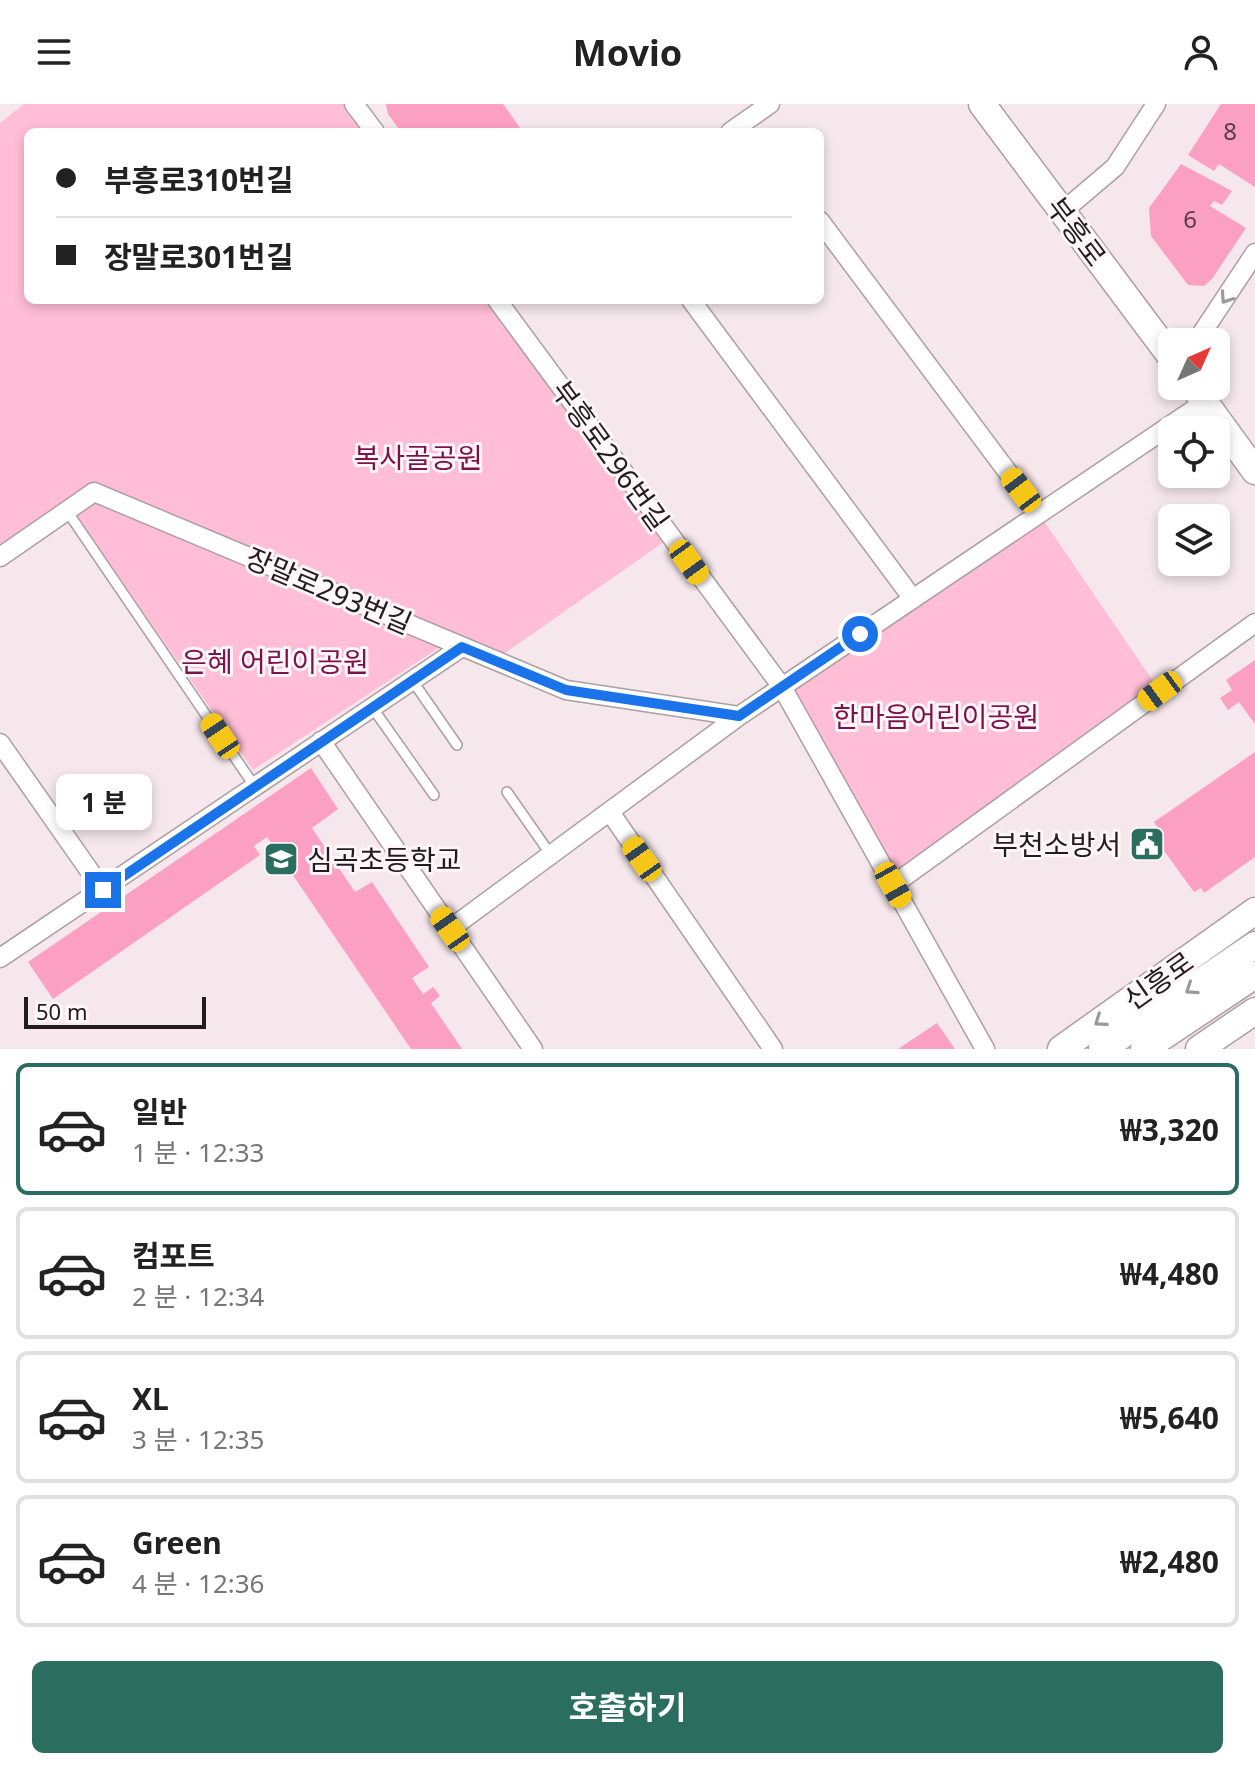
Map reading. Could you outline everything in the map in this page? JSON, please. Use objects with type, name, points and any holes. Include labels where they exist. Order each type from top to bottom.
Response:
[{"type":"street","points":[[354,104],[372,128]]},
{"type":"street","points":[[743,128],[770,104]]},
{"type":"street","name":"부흥로","points":[[982,104],[1158,339]]},
{"type":"street","points":[[1062,212],[1115,167],[1156,104]]},
{"type":"street","points":[[824,226],[1039,514]]},
{"type":"street","points":[[1205,328],[1255,253]]},
{"type":"street","name":"부흥로296번길","points":[[500,304],[782,687],[985,1049]]},
{"type":"street","points":[[694,304],[913,599]]},
{"type":"street","points":[[450,929],[739,716],[1039,514],[1191,400]]},
{"type":"street","points":[[1203,400],[1255,471]]},
{"type":"street","name":"장말로293번길","points":[[0,557],[94,492],[566,690],[739,716]]},
{"type":"street","points":[[893,885],[1255,623]]},
{"type":"street","points":[[0,958],[462,647]]},
{"type":"street","points":[[321,741],[533,1049]]},
{"type":"street","points":[[0,743],[103,890]]},
{"type":"street","points":[[610,812],[773,1049]]},
{"type":"street","name":"신흥로","points":[[1061,1049],[1255,911]]},
{"type":"street","name":"신흥로","points":[[1102,1049],[1255,945]]},
{"type":"street","name":"신흥로","points":[[1144,1049],[1255,975]]},
{"type":"street","points":[[1199,1049],[1255,1011]]},
{"type":"lane","points":[[67,511],[255,787]]},
{"type":"lane","points":[[412,680],[457,745]]},
{"type":"lane","points":[[372,707],[434,795]]},
{"type":"lane","points":[[507,792],[551,855]]},
{"type":"green space","name":"복사골공원","points":[[24,104],[355,104],[372,128],[24,128],[24,304],[501,304],[671,537],[495,660],[95,492],[0,558],[0,123]]},
{"type":"green space","name":"은혜 어린이공원","points":[[98,500],[440,647],[253,770],[74,512]]},
{"type":"green space","name":"한마음어린이공원","points":[[1039,514],[1160,691],[893,885],[782,687]]},
{"type":"building","points":[[386,104],[503,104],[520,128],[398,128],[388,114]]},
{"type":"building","points":[[1221,104],[1255,104],[1255,187],[1219,164],[1214,171],[1188,155]]},
{"type":"building","points":[[1181,164],[1232,191],[1222,205],[1214,201],[1210,206],[1246,228],[1204,286],[1188,285],[1151,236],[1149,208]]},
{"type":"building","points":[[1255,660],[1255,724],[1239,702],[1228,710],[1220,698],[1232,690],[1226,680]]},
{"type":"building","points":[[1255,752],[1255,857],[1204,893],[1201,888],[1194,892],[1154,837],[1161,832],[1154,822]]},
{"type":"building","points":[[311,768],[338,809],[312,828],[355,892],[372,882],[429,967],[412,978],[423,994],[433,987],[440,996],[431,1003],[462,1049],[411,1049],[267,837],[254,846],[260,855],[53,999],[28,962]]},
{"type":"building","points":[[937,1023],[955,1049],[898,1049]]},
{"type":"place","name":"부천소방서","points":[[1147,844]]},
{"type":"place","name":"심곡초등학교","points":[[281,859]]},
{"type":"route","points":[[103,890],[462,647],[566,690],[739,716],[860,634]]}]
